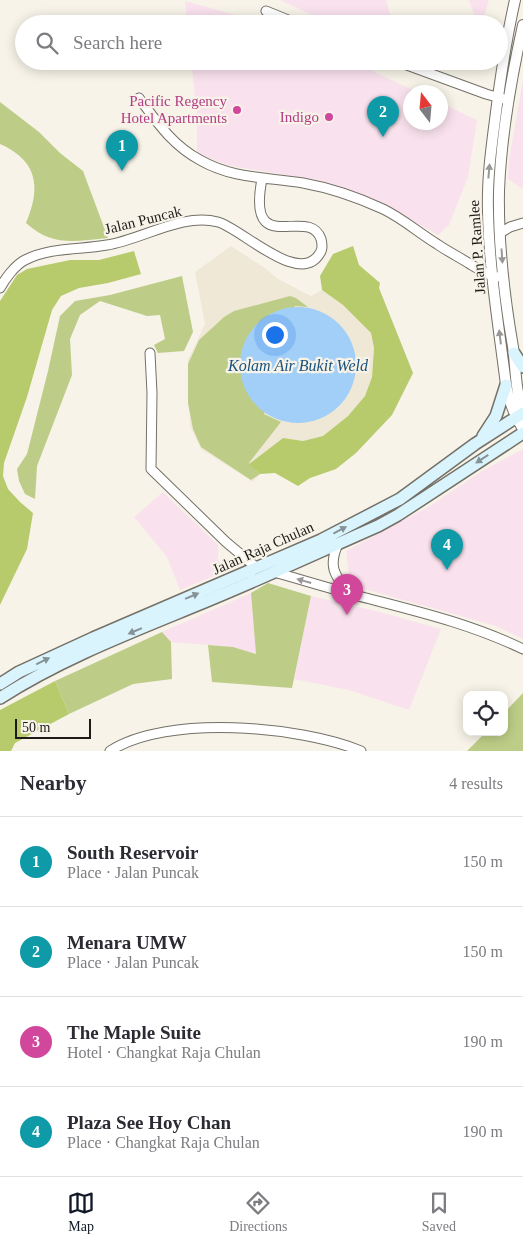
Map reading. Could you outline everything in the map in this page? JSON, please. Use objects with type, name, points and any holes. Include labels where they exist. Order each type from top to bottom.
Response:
[{"type":"main road","points":[[514,353],[523,367]]},
{"type":"main road","points":[[475,444],[487,431],[496,416],[506,385]]},
{"type":"main road","name":"Jalan Raja Chulan","points":[[0,684],[19,672],[94,638],[321,540],[400,499],[521,413]]},
{"type":"main road","name":"Jalan Raja Chulan","points":[[0,698],[66,661],[378,526],[523,433]]},
{"type":"street","name":"Jalan P. Ramlee","points":[[508,32],[515,0]]},
{"type":"street","points":[[266,11],[276,15]]},
{"type":"street","name":"Jalan P. Ramlee","points":[[523,25],[502,157],[500,189],[503,278],[523,429]]},
{"type":"street","points":[[508,50],[518,51]]},
{"type":"street","points":[[422,70],[510,100]]},
{"type":"street","name":"Jalan P. Ramlee","points":[[501,70],[488,192],[488,226],[492,276],[508,399],[521,413]]},
{"type":"street","points":[[139,98],[163,131],[174,142],[189,154],[216,168],[262,179],[306,184],[338,191],[358,198],[390,213],[437,245],[492,276],[503,278]]},
{"type":"street","name":"Jalan Puncak","points":[[0,288],[21,262],[38,254],[68,249],[107,246],[172,225],[200,220],[223,224],[288,262],[304,265],[315,260],[322,249],[322,240],[316,230],[304,226],[276,227],[267,223],[261,216],[259,201],[262,179]]},
{"type":"street","points":[[500,233],[510,226],[523,223]]},
{"type":"street","points":[[150,353],[152,394],[151,469],[226,542],[257,568]]},
{"type":"street","points":[[338,544],[333,556],[333,566],[338,580],[350,593]]},
{"type":"street","points":[[274,572],[446,618],[486,632],[523,649]]},
{"type":"street","points":[[110,751],[138,738],[190,729],[211,728],[296,735],[327,740],[361,751]]},
{"type":"shaded area","points":[[280,0],[386,0],[390,15],[312,15]]},
{"type":"shaded area","points":[[469,0],[489,0],[485,15],[474,15]]},
{"type":"shaded area","points":[[185,1],[236,15],[186,15]]},
{"type":"shaded area","points":[[192,70],[370,70],[403,85],[403,130],[448,130],[448,106],[477,120],[468,177],[449,225],[438,235],[381,203],[328,183],[227,165],[197,153],[197,115]]},
{"type":"shaded area","points":[[523,80],[523,189],[508,179],[509,160]]},
{"type":"shaded area","points":[[231,246],[265,268],[278,279],[311,296],[322,290],[343,305],[371,333],[374,348],[372,377],[365,396],[348,416],[323,436],[303,441],[283,438],[249,464],[260,474],[253,482],[201,449],[190,426],[188,360],[205,324],[195,272]]},
{"type":"shaded area","points":[[523,449],[523,639],[496,626],[357,587],[349,575],[346,551],[430,506],[482,471]]},
{"type":"shaded area","points":[[163,492],[218,545],[218,559],[225,570],[180,590],[167,557],[134,517]]},
{"type":"shaded area","points":[[251,593],[256,654],[233,647],[171,642],[162,632]]},
{"type":"shaded area","points":[[311,596],[441,629],[409,710],[349,690],[294,679]]},
{"type":"green space","points":[[0,102],[39,132],[60,153],[83,171],[108,238],[64,241],[45,236],[26,223],[34,198],[33,176],[22,158],[0,144]]},
{"type":"green space","points":[[353,246],[359,265],[380,283],[379,288],[413,373],[392,415],[356,453],[336,469],[310,478],[298,486],[275,473],[260,474],[249,464],[283,438],[303,441],[323,436],[348,416],[365,396],[372,377],[374,348],[371,333],[343,305],[322,290],[320,276],[333,254]]},
{"type":"green space","points":[[134,251],[141,274],[108,283],[79,288],[61,296],[52,310],[27,397],[4,463],[3,476],[8,489],[33,513],[27,549],[0,605],[0,301],[17,275],[27,269],[70,260],[99,260]]},
{"type":"green space","points":[[182,276],[193,332],[184,351],[158,353],[154,345],[165,339],[160,315],[147,316],[100,301],[80,315],[70,339],[72,375],[37,466],[35,499],[25,494],[19,481],[17,469],[27,454],[60,316],[75,301],[110,295]]},
{"type":"green space","points":[[290,296],[308,307],[295,306],[264,414],[281,422],[249,463],[260,474],[251,480],[201,447],[193,429],[188,403],[188,364],[199,340],[224,317],[234,311]]},
{"type":"green space","points":[[268,583],[311,596],[292,688],[212,682],[208,645],[233,647],[256,654],[251,593]]},
{"type":"green space","points":[[162,632],[171,642],[172,679],[133,684],[69,714],[55,681]]},
{"type":"green space","points":[[55,681],[69,714],[15,743],[11,751],[0,751],[0,710]]},
{"type":"green space","points":[[523,693],[523,751],[467,751],[482,736],[508,736],[508,709]]},
{"type":"water","name":"Kolam Air Bukit Weld","points":[[298,307],[320,311],[330,316],[339,324],[347,333],[352,343],[356,365],[352,387],[347,397],[339,406],[330,414],[320,419],[298,423],[276,419],[266,414],[257,406],[249,397],[244,387],[240,365],[244,343],[249,333],[257,324],[266,316],[276,311]]},
{"type":"place","name":"Pacific Regency Hotel Apartments","points":[[237,110]]},
{"type":"place","name":"Indigo","points":[[329,117]]},
{"type":"place","name":"Menara UMW","points":[[383,137]]},
{"type":"place","name":"South Reservoir","points":[[122,171]]},
{"type":"place","name":"Plaza See Hoy Chan","points":[[447,570]]},
{"type":"place","name":"The Maple Suite","points":[[347,615]]}]
